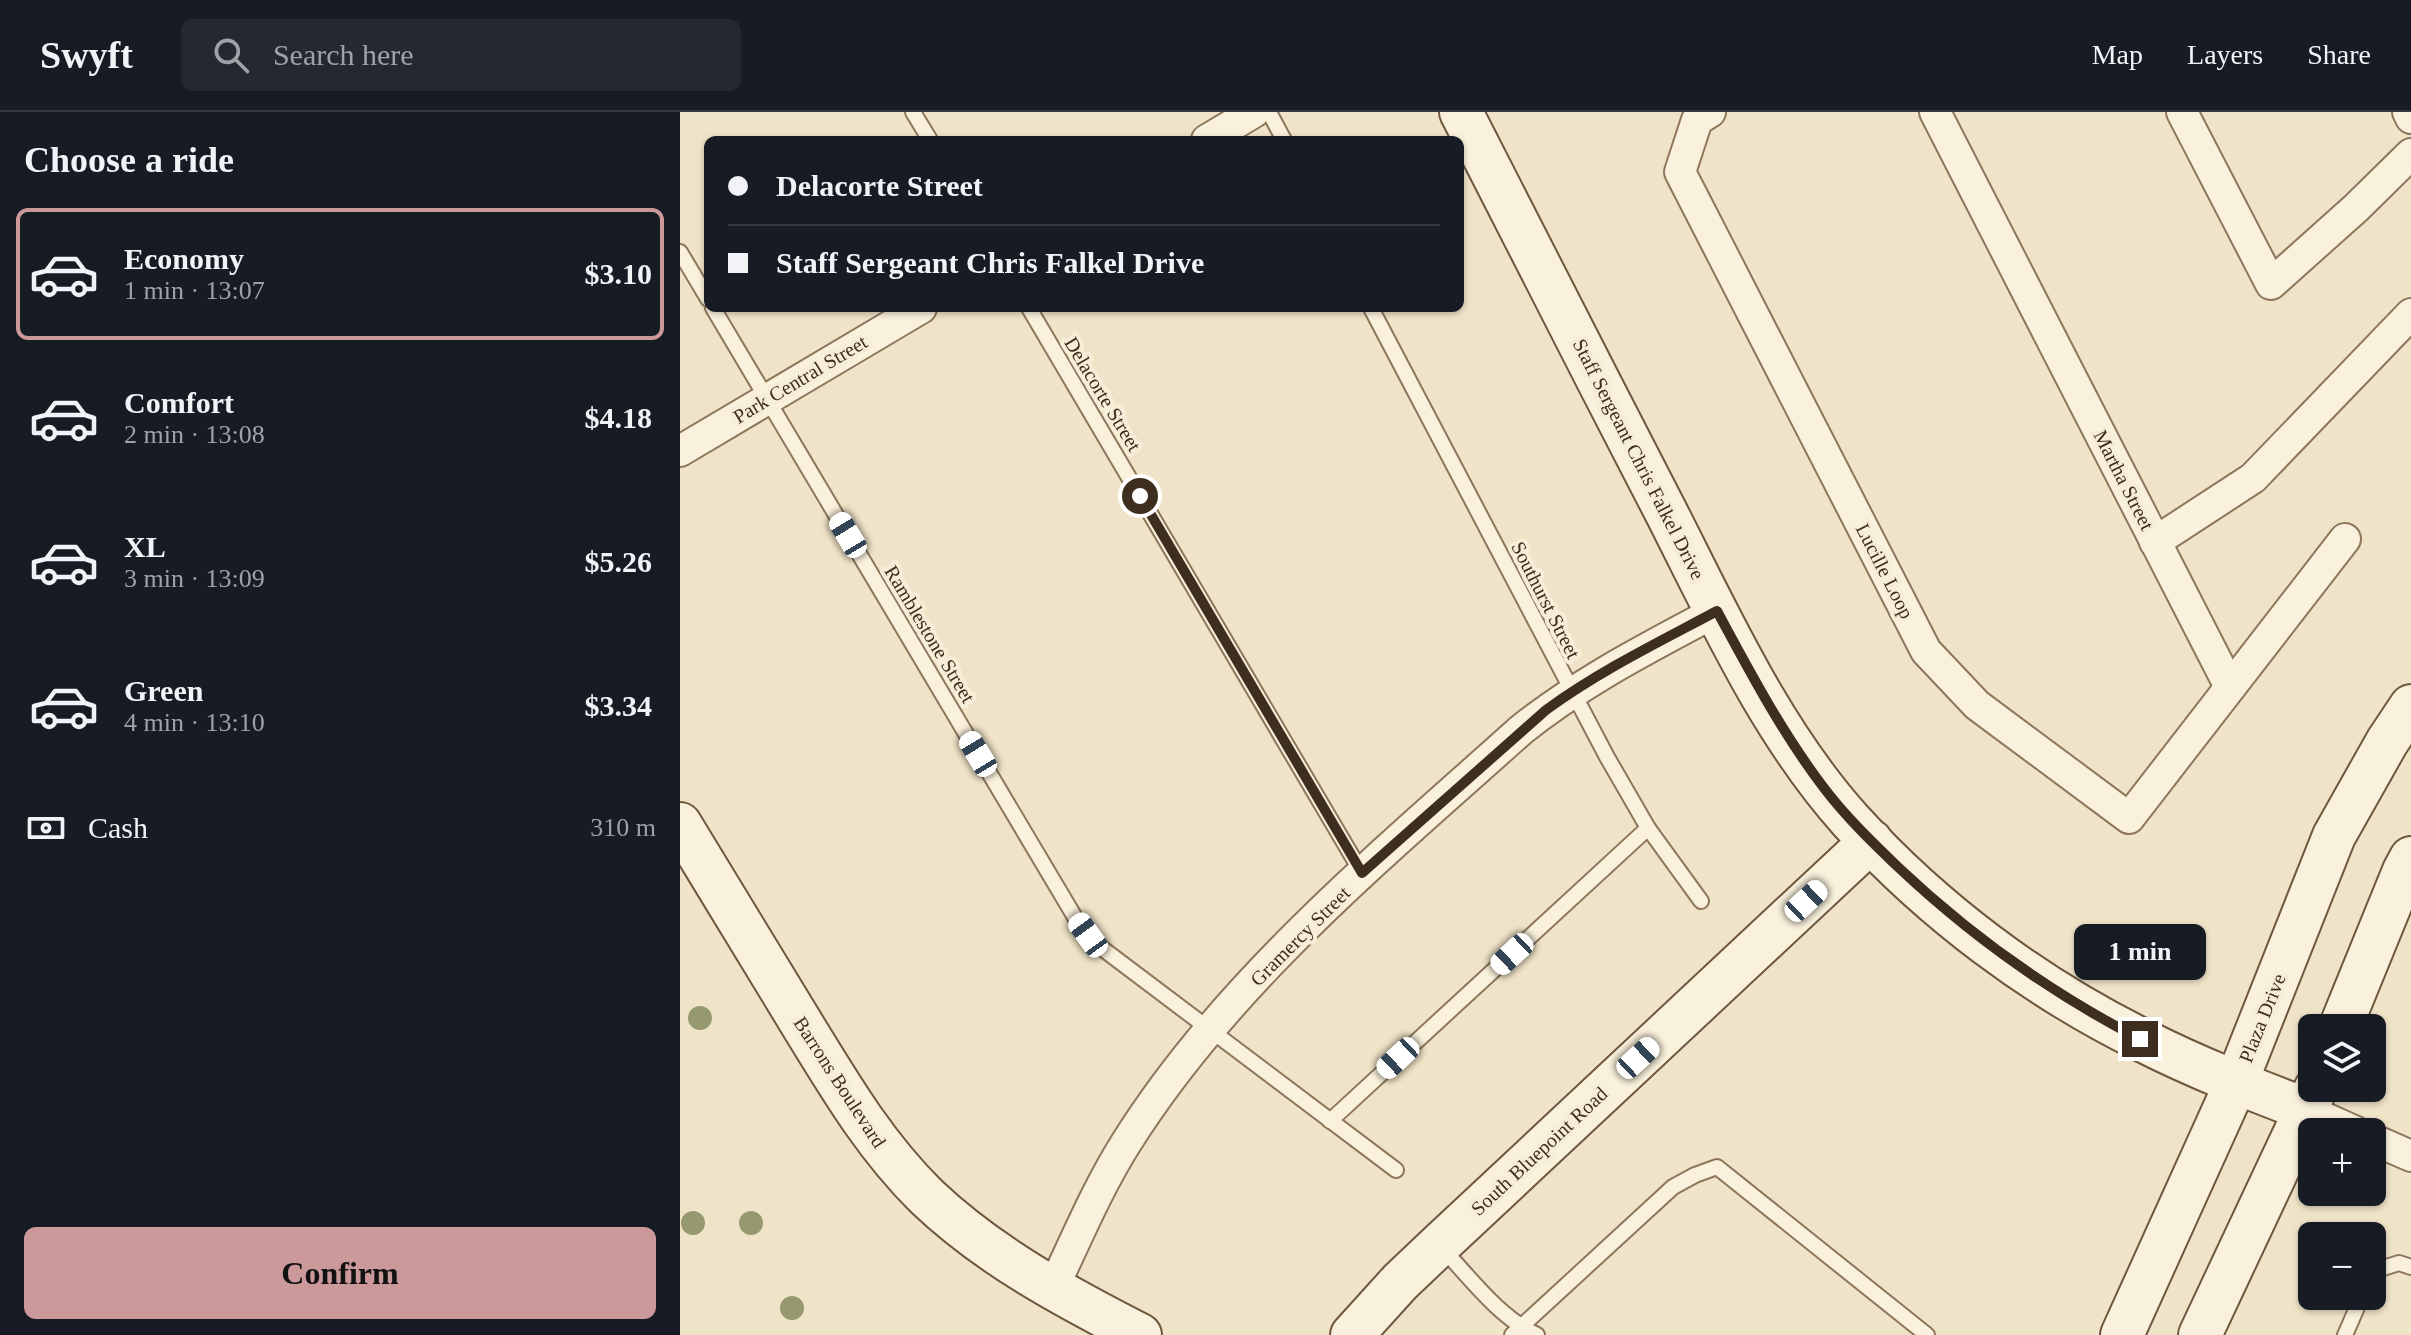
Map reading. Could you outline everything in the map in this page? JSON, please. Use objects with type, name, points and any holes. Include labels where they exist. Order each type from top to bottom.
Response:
[{"type":"street","points":[[1214,136],[1254,112]]},
{"type":"street","name":"Staff Sergeant Chris Falkel Drive","points":[[1461,112],[1717,611],[1792,743],[1829,794],[1871,841],[1954,918],[2030,975],[2140,1039],[2236,1083],[2298,1096]]},
{"type":"street","name":"Lucille Loop","points":[[1710,112],[1697,120],[1680,172],[1926,651],[1977,705],[2129,818],[2345,539]]},
{"type":"street","name":"Martha Street","points":[[1935,112],[2155,542],[2253,478],[2411,314]]},
{"type":"street","points":[[2182,112],[2271,284],[2411,154]]},
{"type":"street","points":[[2408,112],[2411,118]]},
{"type":"street","name":"Park Central Street","points":[[680,451],[914,312]]},
{"type":"street","points":[[2155,542],[2230,687]]},
{"type":"street","name":"Gramercy Street","points":[[1052,1290],[1117,1158],[1156,1100],[1209,1031],[1266,968],[1362,873],[1521,730],[1571,691],[1717,611]]},
{"type":"street","name":"Plaza Drive","points":[[2122,1335],[2236,1083],[2334,836],[2411,706]]},
{"type":"street","name":"Barrons Boulevard","points":[[680,824],[846,1096],[880,1145],[928,1198],[1008,1261],[1052,1290],[1140,1335]]},
{"type":"street","name":"South Bluepoint Road","points":[[1352,1335],[1400,1282],[1871,841]]},
{"type":"street","points":[[2346,1014],[2411,858]]},
{"type":"street","points":[[2200,1335],[2310,1102]]},
{"type":"street","points":[[2315,1102],[2337,1118]]},
{"type":"street","points":[[2386,1145],[2411,1156]]},
{"type":"lane","points":[[913,112],[928,136]]},
{"type":"lane","points":[[1269,112],[1282,136]]},
{"type":"lane","points":[[680,252],[704,292]]},
{"type":"lane","name":"Ramblestone Street","points":[[715,312],[1088,935],[1209,1031],[1396,1170]]},
{"type":"lane","name":"Delacorte Street","points":[[1031,312],[1362,873]]},
{"type":"lane","name":"Southurst Street","points":[[1373,312],[1571,691],[1648,828],[1701,901]]},
{"type":"lane","points":[[1330,1121],[1648,828]]},
{"type":"lane","points":[[1515,1331],[1673,1187],[1717,1167],[1927,1335]]},
{"type":"lane","points":[[1439,1245],[1515,1331],[1537,1335]]},
{"type":"lane","points":[[2386,1267],[2399,1263],[2411,1267]]},
{"type":"lane","points":[[2345,1335],[2356,1310]]},
{"type":"route","points":[[1140,496],[1362,873],[1521,730],[1571,691],[1717,611],[1797,751],[1829,794],[1871,841],[1942,908],[1984,942],[2060,995],[2140,1039]]}]
